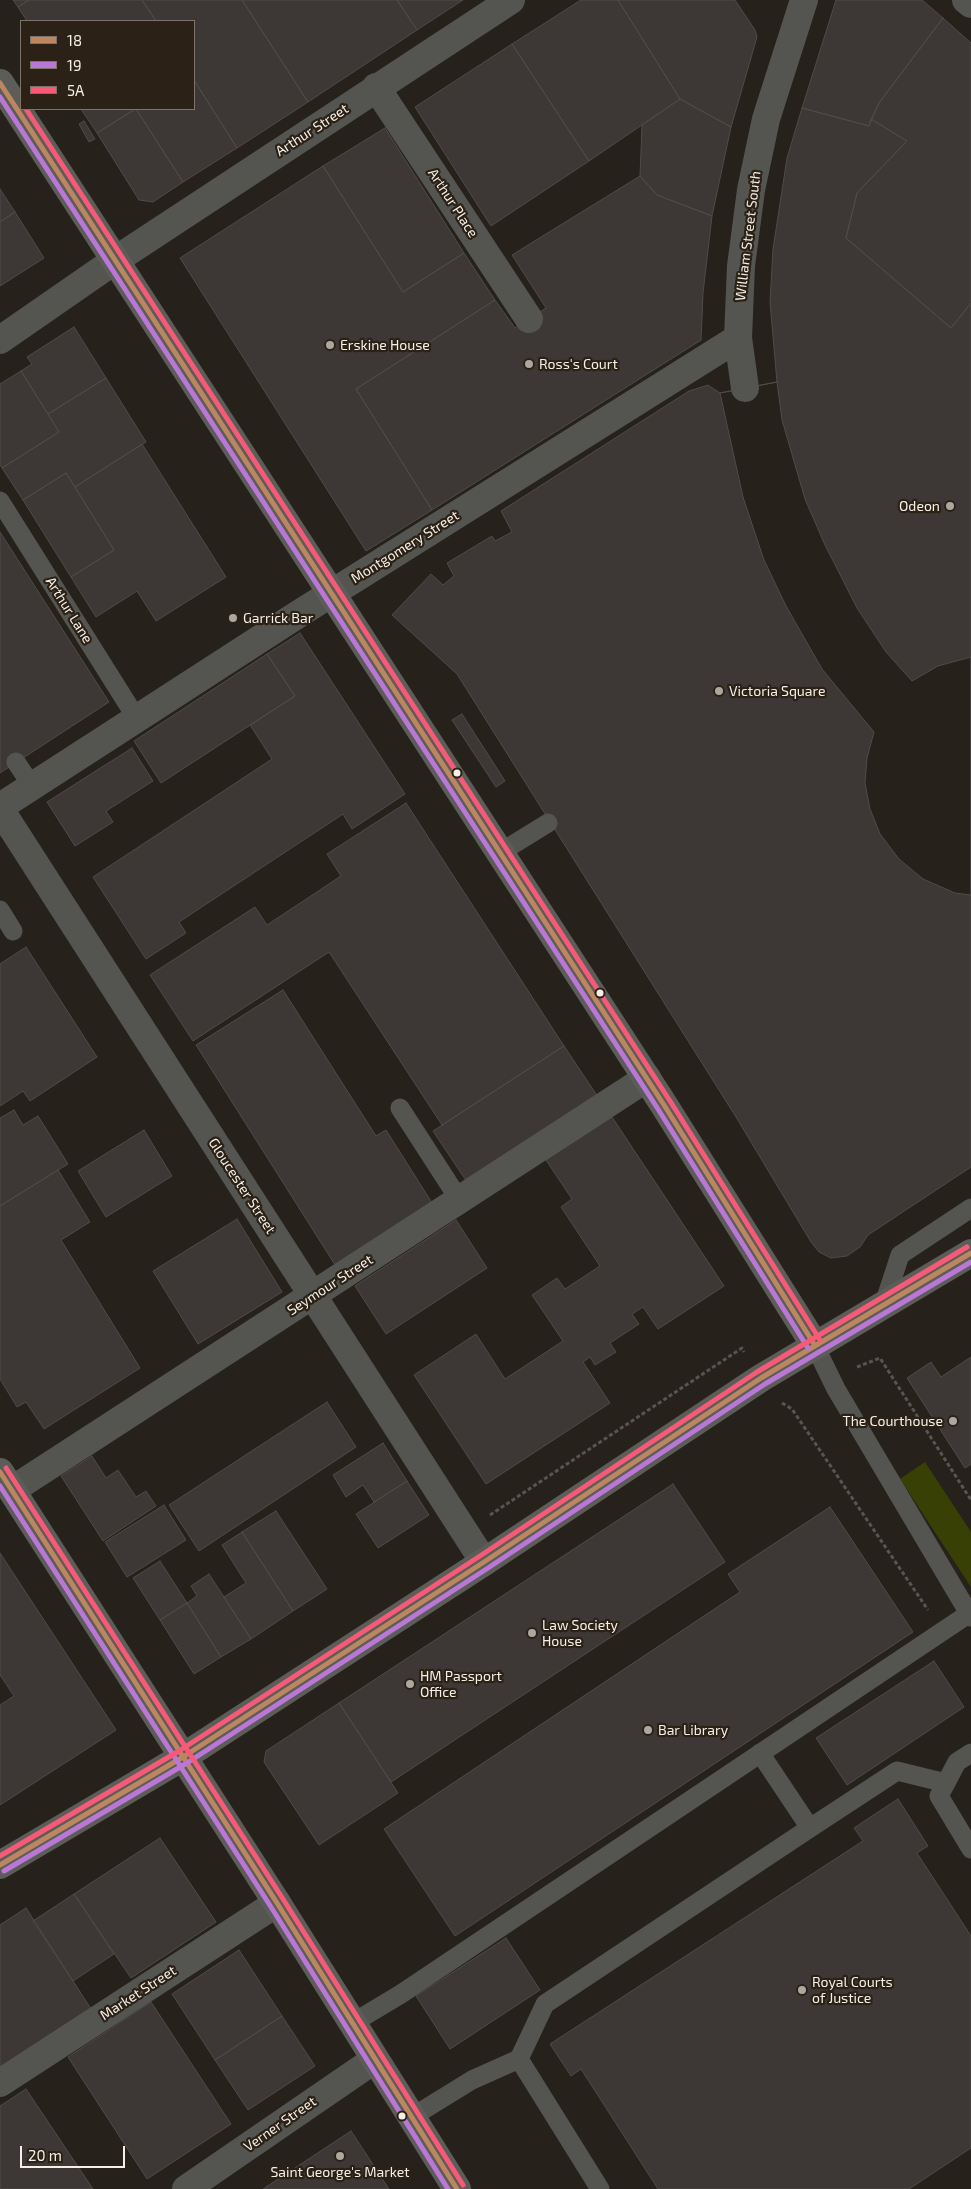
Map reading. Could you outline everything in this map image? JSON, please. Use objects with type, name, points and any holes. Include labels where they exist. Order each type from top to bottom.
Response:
[{"type":"main road","points":[[0,83],[646,1078],[814,1344]]},
{"type":"main road","points":[[0,1865],[184,1757],[814,1344],[971,1252]]},
{"type":"main road","points":[[6,1481],[184,1757],[457,2189]]},
{"type":"street","name":"Arthur Street","points":[[0,340],[114,261],[511,0]]},
{"type":"street","name":"William Street South","points":[[746,388],[738,338],[741,266],[751,190],[766,119],[804,0]]},
{"type":"street","points":[[966,0],[971,4]]},
{"type":"street","name":"Arthur Place","points":[[376,87],[529,319]]},
{"type":"street","name":"Montgomery Street","points":[[0,808],[332,592],[738,338]]},
{"type":"street","name":"Gloucester Street","points":[[0,808],[484,1562]]},
{"type":"street","name":"Seymour Street","points":[[6,1481],[313,1296],[646,1078]]},
{"type":"street","name":"Market Street","points":[[0,2082],[277,1903]]},
{"type":"street","name":"Verner Street","points":[[186,2189],[374,2060]]},
{"type":"lane","name":"Arthur Lane","points":[[0,501],[137,719]]},
{"type":"lane","points":[[16,762],[32,786]]},
{"type":"lane","points":[[500,852],[548,823]]},
{"type":"lane","points":[[0,910],[13,931]]},
{"type":"lane","points":[[400,1108],[460,1201]]},
{"type":"lane","points":[[884,1304],[900,1255],[971,1208]]},
{"type":"lane","points":[[351,2024],[401,1994],[944,1630],[970,1615],[830,1378],[814,1344]]},
{"type":"lane","points":[[760,1753],[810,1828]]},
{"type":"lane","points":[[971,1753],[957,1762],[939,1796],[971,1849]]},
{"type":"lane","points":[[412,2117],[472,2080],[519,2059],[545,2004],[896,1771],[946,1783]]},
{"type":"lane","points":[[519,2059],[600,2189]]},
{"type":"path","points":[[465,1532],[742,1348]]},
{"type":"path","points":[[830,1378],[880,1358],[971,1500]]},
{"type":"path","points":[[780,1402],[792,1409],[916,1594],[944,1630]]},
{"type":"green space","points":[[925,1462],[971,1532],[971,1587],[900,1479]]},
{"type":"building","points":[[13,0],[29,0],[18,7]]},
{"type":"building","points":[[29,0],[142,0],[155,20],[26,20],[18,7]]},
{"type":"building","points":[[142,0],[242,0],[308,102],[237,148],[195,82],[195,20],[155,20]]},
{"type":"building","points":[[242,0],[397,0],[417,30],[308,102]]},
{"type":"building","points":[[397,0],[463,0],[417,30]]},
{"type":"building","points":[[581,0],[618,0],[680,99],[589,161],[512,44]]},
{"type":"building","points":[[618,0],[735,0],[755,30],[757,37],[731,127],[680,99]]},
{"type":"building","points":[[836,0],[922,0],[943,18],[879,103],[869,126],[802,108]]},
{"type":"building","points":[[943,18],[971,43],[971,303],[951,328],[846,238],[857,193],[907,141],[871,119],[879,103]]},
{"type":"building","points":[[512,44],[589,161],[491,226],[415,107]]},
{"type":"building","points":[[195,82],[237,148],[183,182],[137,110],[195,110]]},
{"type":"building","points":[[680,99],[731,127],[712,216],[657,195],[640,176],[642,125]]},
{"type":"building","name":"Victoria Square","points":[[802,108],[869,126],[871,119],[907,141],[857,193],[846,238],[951,328],[971,303],[971,1167],[868,1235],[860,1247],[847,1256],[831,1258],[819,1252],[811,1242],[736,1117],[457,674],[392,615],[431,574],[443,585],[454,576],[447,563],[492,536],[495,541],[512,532],[501,511],[689,391],[708,385],[720,393],[777,382],[770,302],[773,249],[787,158]]},
{"type":"building","points":[[82,110],[133,110],[97,133]]},
{"type":"building","points":[[137,110],[183,182],[153,202],[139,200],[97,133]]},
{"type":"building","points":[[84,121],[95,139],[89,142],[79,124]]},
{"type":"building","points":[[385,128],[464,253],[403,292],[323,166]]},
{"type":"building","name":"Erskine House","points":[[323,166],[403,292],[464,253],[495,300],[356,389],[432,510],[366,551],[180,258]]},
{"type":"building","name":"Ross's Court","points":[[640,176],[657,195],[712,216],[703,293],[701,340],[432,510],[356,389],[495,300],[515,328],[546,308],[512,255]]},
{"type":"building","points":[[0,189],[15,212],[0,222]]},
{"type":"building","points":[[15,212],[44,258],[0,286],[0,222]]},
{"type":"building","points":[[74,327],[106,378],[48,414],[21,371],[32,364],[27,357]]},
{"type":"building","points":[[21,371],[59,432],[2,468],[0,465],[0,384]]},
{"type":"building","points":[[106,378],[146,442],[75,487],[66,473],[23,500],[2,468],[59,432],[48,414]]},
{"type":"building","points":[[777,382],[782,420],[805,499],[825,545],[857,608],[886,652],[912,681],[938,666],[971,657],[971,895],[955,893],[923,879],[899,859],[880,834],[870,809],[865,783],[867,758],[874,732],[822,669],[786,606],[764,560],[743,497],[720,393]]},
{"type":"building","points":[[142,444],[226,577],[156,621],[137,591],[96,617],[71,577],[114,550],[75,487]]},
{"type":"building","points":[[66,473],[114,550],[71,577],[23,500]]},
{"type":"building","points":[[0,532],[109,702],[0,773]]},
{"type":"building","points":[[300,633],[405,794],[352,829],[343,814],[179,922],[186,933],[146,959],[93,877],[272,759],[250,725],[295,696],[267,654]]},
{"type":"building","points":[[267,654],[295,696],[161,783],[134,741]]},
{"type":"building","points":[[462,714],[505,781],[496,787],[452,720]]},
{"type":"building","points":[[132,748],[153,781],[106,811],[113,822],[75,846],[47,802]]},
{"type":"building","points":[[406,803],[564,1046],[442,1125],[329,952],[193,1041],[150,975],[255,907],[267,925],[341,876],[327,854]]},
{"type":"building","points":[[26,947],[97,1057],[30,1101],[23,1091],[0,1106],[0,964]]},
{"type":"building","points":[[283,990],[376,1136],[386,1130],[434,1206],[337,1268],[196,1045]]},
{"type":"building","points":[[564,1046],[598,1097],[467,1182],[433,1131]]},
{"type":"building","points":[[14,1110],[23,1125],[38,1116],[68,1164],[0,1206],[0,1118]]},
{"type":"building","points":[[612,1117],[724,1286],[658,1329],[643,1307],[632,1314],[639,1324],[610,1343],[616,1352],[595,1365],[590,1357],[583,1362],[610,1403],[486,1484],[414,1375],[476,1334],[505,1379],[563,1341],[532,1295],[557,1278],[565,1289],[600,1266],[561,1207],[572,1199],[546,1160]]},
{"type":"building","points":[[144,1130],[172,1176],[106,1217],[78,1171]]},
{"type":"building","points":[[58,1170],[90,1222],[61,1240],[140,1368],[44,1429],[26,1402],[17,1407],[0,1379],[0,1206]]},
{"type":"building","points":[[237,1219],[282,1292],[198,1344],[153,1271]]},
{"type":"building","points":[[456,1220],[487,1268],[386,1334],[355,1286]]},
{"type":"building","name":"The Courthouse","points":[[971,1357],[971,1464],[965,1468],[907,1378],[931,1362],[941,1377]]},
{"type":"building","points":[[327,1402],[356,1447],[199,1551],[169,1505]]},
{"type":"building","points":[[383,1443],[407,1481],[374,1502],[363,1485],[346,1497],[333,1475]]},
{"type":"building","points":[[92,1456],[106,1478],[118,1470],[136,1497],[146,1491],[156,1506],[103,1541],[61,1476]]},
{"type":"building","points":[[407,1481],[429,1515],[378,1548],[356,1514]]},
{"type":"building","name":"Law Society House","points":[[673,1484],[725,1562],[391,1782],[339,1703]]},
{"type":"building","points":[[164,1505],[186,1540],[127,1577],[105,1542]]},
{"type":"building","name":"Bar Library","points":[[830,1507],[913,1632],[455,1936],[384,1829],[740,1592],[728,1574]]},
{"type":"building","points":[[276,1511],[327,1589],[293,1611],[242,1532]]},
{"type":"building","points":[[242,1532],[293,1611],[251,1639],[224,1597],[246,1583],[222,1545]]},
{"type":"building","points":[[0,1553],[116,1730],[0,1805],[0,1705],[14,1696],[0,1675]]},
{"type":"building","points":[[160,1561],[187,1603],[160,1620],[133,1578]]},
{"type":"building","points":[[209,1574],[251,1639],[221,1657],[187,1603],[197,1596],[191,1586]]},
{"type":"building","points":[[187,1603],[221,1657],[194,1674],[160,1620]]},
{"type":"building","points":[[934,1661],[964,1707],[847,1785],[816,1738]]},
{"type":"building","points":[[339,1703],[398,1793],[319,1845],[264,1762],[266,1751]]},
{"type":"building","name":"Royal Courts of Justice","points":[[898,1799],[928,1846],[917,1853],[971,1936],[971,2148],[909,2189],[658,2189],[581,2069],[571,2076],[550,2044],[863,1841],[854,1828]]},
{"type":"building","points":[[160,1838],[216,1922],[131,1978],[74,1894]]},
{"type":"building","points":[[74,1894],[114,1954],[73,1981],[33,1921]]},
{"type":"building","points":[[26,1908],[93,2012],[0,2072],[0,1925]]},
{"type":"building","points":[[506,1938],[540,1990],[450,2049],[416,1996]]},
{"type":"building","points":[[239,1950],[282,2016],[215,2060],[172,1994]]},
{"type":"building","points":[[151,2002],[231,2124],[147,2179],[68,2057]]},
{"type":"building","points":[[282,2016],[315,2066],[248,2110],[215,2060]]},
{"type":"building","points":[[26,2089],[93,2189],[0,2189],[0,2106]]},
{"type":"building","name":"Saint George's Market","points":[[351,2131],[389,2189],[263,2189]]},
{"type":"transit line","name":"18","points":[[0,83],[664,1105],[814,1344]]},
{"type":"transit line","name":"19","points":[[0,97],[658,1109],[808,1348]]},
{"type":"transit line","name":"5A","points":[[27,110],[670,1101],[820,1340]]},
{"type":"transit line","name":"5A","points":[[0,1856],[179,1751],[480,1556],[757,1372],[967,1247]]},
{"type":"transit line","name":"18","points":[[0,1865],[183,1757],[484,1562],[761,1378],[971,1253]]},
{"type":"transit line","name":"19","points":[[4,1871],[187,1763],[488,1568],[765,1384],[971,1262]]},
{"type":"transit line","name":"5A","points":[[6,1468],[283,1899],[463,2185]]},
{"type":"transit line","name":"18","points":[[0,1472],[277,1903],[457,2189]]},
{"type":"transit line","name":"19","points":[[0,1486],[271,1907],[448,2189]]},
{"type":"place","name":"Erskine House","points":[[330,345]]},
{"type":"place","name":"Ross's Court","points":[[529,364]]},
{"type":"place","name":"Odeon","points":[[950,506]]},
{"type":"place","name":"Garrick Bar","points":[[233,618]]},
{"type":"place","name":"Victoria Square","points":[[719,691]]},
{"type":"place","name":"The Courthouse","points":[[953,1421]]},
{"type":"place","name":"Law Society House","points":[[532,1633]]},
{"type":"place","name":"HM Passport Office","points":[[410,1684]]},
{"type":"place","name":"Bar Library","points":[[648,1730]]},
{"type":"place","name":"Royal Courts of Justice","points":[[802,1990]]},
{"type":"place","name":"Saint George's Market","points":[[340,2156]]}]
